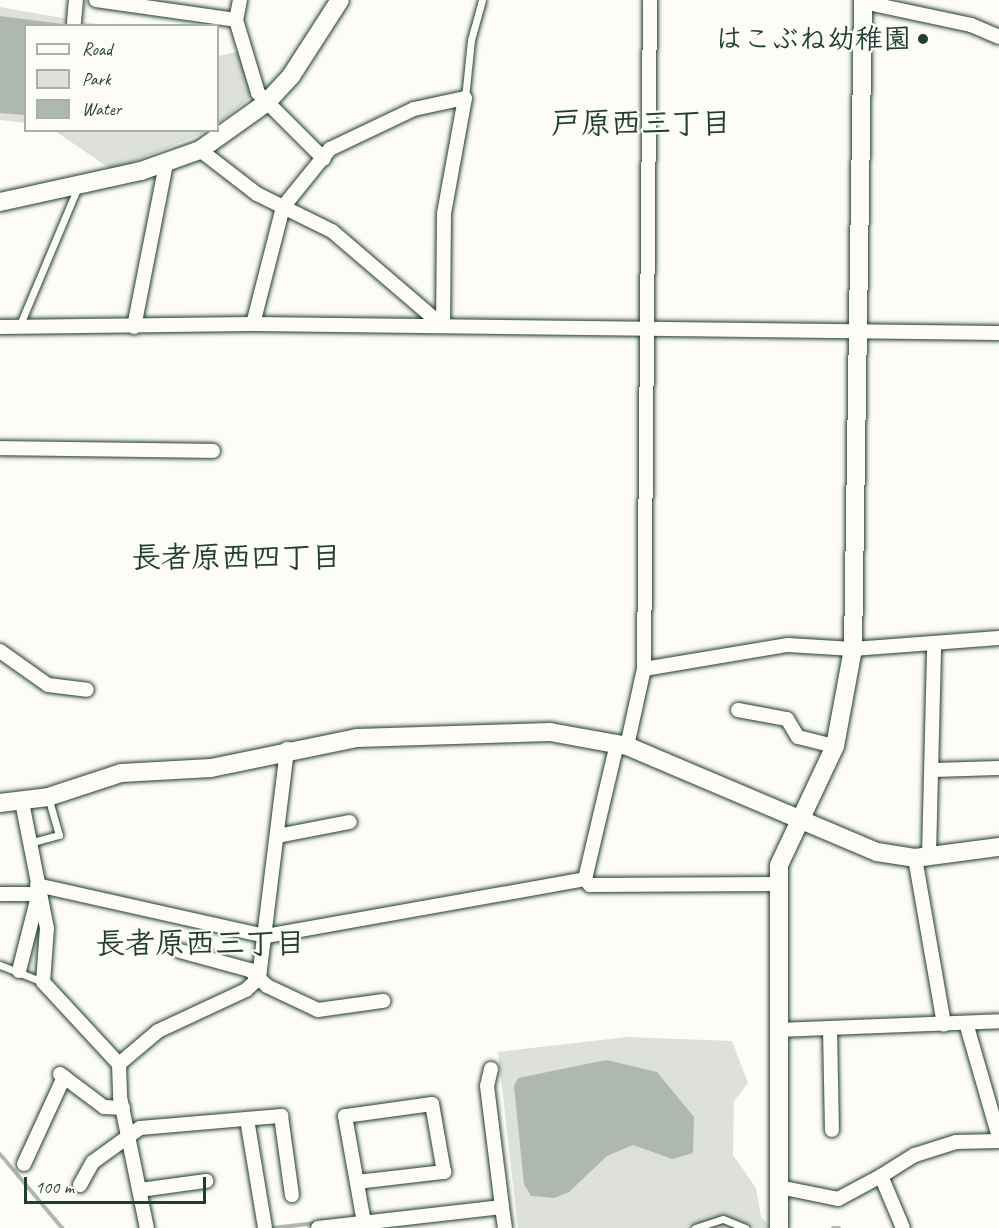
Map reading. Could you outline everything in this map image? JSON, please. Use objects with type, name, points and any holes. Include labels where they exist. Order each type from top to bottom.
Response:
[{"type":"street","points":[[74,22],[76,0]]},
{"type":"street","points":[[96,0],[236,21]]},
{"type":"street","points":[[240,0],[236,21],[266,103],[324,159]]},
{"type":"street","points":[[0,202],[78,186],[166,164],[200,150],[266,103],[291,76],[340,0]]},
{"type":"street","points":[[585,879],[644,669],[649,328],[650,0]]},
{"type":"street","points":[[778,1228],[781,857],[835,746],[853,649],[863,1],[971,25],[999,37]]},
{"type":"street","points":[[253,324],[283,207],[330,149],[414,110],[465,98],[444,214],[443,326]]},
{"type":"street","points":[[200,150],[233,179],[332,231],[443,326]]},
{"type":"street","points":[[134,327],[166,164]]},
{"type":"street","points":[[0,327],[253,324],[999,333]]},
{"type":"street","points":[[0,448],[213,451]]},
{"type":"street","points":[[644,669],[788,645],[853,649],[999,638]]},
{"type":"street","points":[[934,644],[933,770],[922,857],[944,1024]]},
{"type":"street","points":[[0,651],[48,685],[87,690]]},
{"type":"street","points":[[738,710],[787,719],[798,737],[835,746]]},
{"type":"street","points":[[0,803],[48,797],[122,773],[211,768],[287,749],[357,738],[550,732],[622,745],[800,819],[848,843],[922,857],[999,847]]},
{"type":"street","points":[[119,1064],[158,1030],[246,990],[259,978],[266,936],[287,749]]},
{"type":"street","points":[[933,770],[999,768]]},
{"type":"street","points":[[22,802],[47,928],[43,982],[119,1064],[123,1108],[130,1133],[147,1228]]},
{"type":"street","points":[[277,836],[350,822]]},
{"type":"street","points":[[585,879],[590,885],[779,884]]},
{"type":"street","points":[[0,894],[38,889],[266,936],[585,879]]},
{"type":"street","points":[[19,971],[38,889]]},
{"type":"street","points":[[180,951],[250,970],[259,978],[318,1011],[382,1001]]},
{"type":"street","points":[[779,1030],[999,1021]]},
{"type":"street","points":[[779,1187],[838,1199],[915,1155],[956,1142],[999,1139],[966,1023]]},
{"type":"street","points":[[830,1028],[832,1130]]},
{"type":"street","points":[[490,1069],[487,1086],[505,1228]]},
{"type":"street","points":[[24,1164],[62,1075],[104,1107],[123,1108]]},
{"type":"street","points":[[357,1182],[444,1172],[432,1104],[345,1116],[364,1223]]},
{"type":"street","points":[[80,1185],[93,1162],[130,1133],[281,1116],[292,1195]]},
{"type":"street","points":[[247,1119],[265,1228]]},
{"type":"street","points":[[881,1176],[903,1228]]},
{"type":"street","points":[[140,1190],[206,1181]]},
{"type":"street","points":[[318,1228],[364,1223],[422,1222],[502,1207]]},
{"type":"lane","points":[[465,98],[471,40],[483,0]]},
{"type":"lane","points":[[19,327],[78,186]]},
{"type":"lane","points":[[29,843],[59,834],[48,797]]},
{"type":"lane","points":[[0,965],[43,982]]},
{"type":"lane","points":[[695,1228],[723,1219],[745,1228]]},
{"type":"green space","points":[[0,7],[96,24],[24,24],[24,123],[0,120]]},
{"type":"green space","points":[[240,51],[253,95],[219,123],[219,56]]},
{"type":"green space","points":[[56,132],[207,132],[112,170]]},
{"type":"green space","points":[[627,1037],[732,1041],[748,1083],[734,1101],[733,1155],[756,1188],[761,1217],[771,1228],[518,1228],[498,1052]]},
{"type":"water","points":[[0,16],[63,24],[24,24],[24,115],[0,113]]},
{"type":"water","points":[[606,1060],[657,1072],[694,1117],[693,1153],[672,1159],[633,1145],[607,1156],[569,1192],[554,1198],[531,1196],[524,1184],[514,1086],[518,1078]]},
{"type":"waterway","points":[[0,1154],[62,1228]]},
{"type":"waterway","points":[[272,1228],[317,1223]]},
{"type":"waterway","points":[[833,1228],[839,1228]]},
{"type":"place","name":"はこぶね幼稚園","points":[[923,39]]},
{"type":"district","name":"戸原西三丁目","points":[[641,123]]},
{"type":"district","name":"長者原西四丁目","points":[[236,557]]},
{"type":"district","name":"長者原西三丁目","points":[[200,943]]}]
